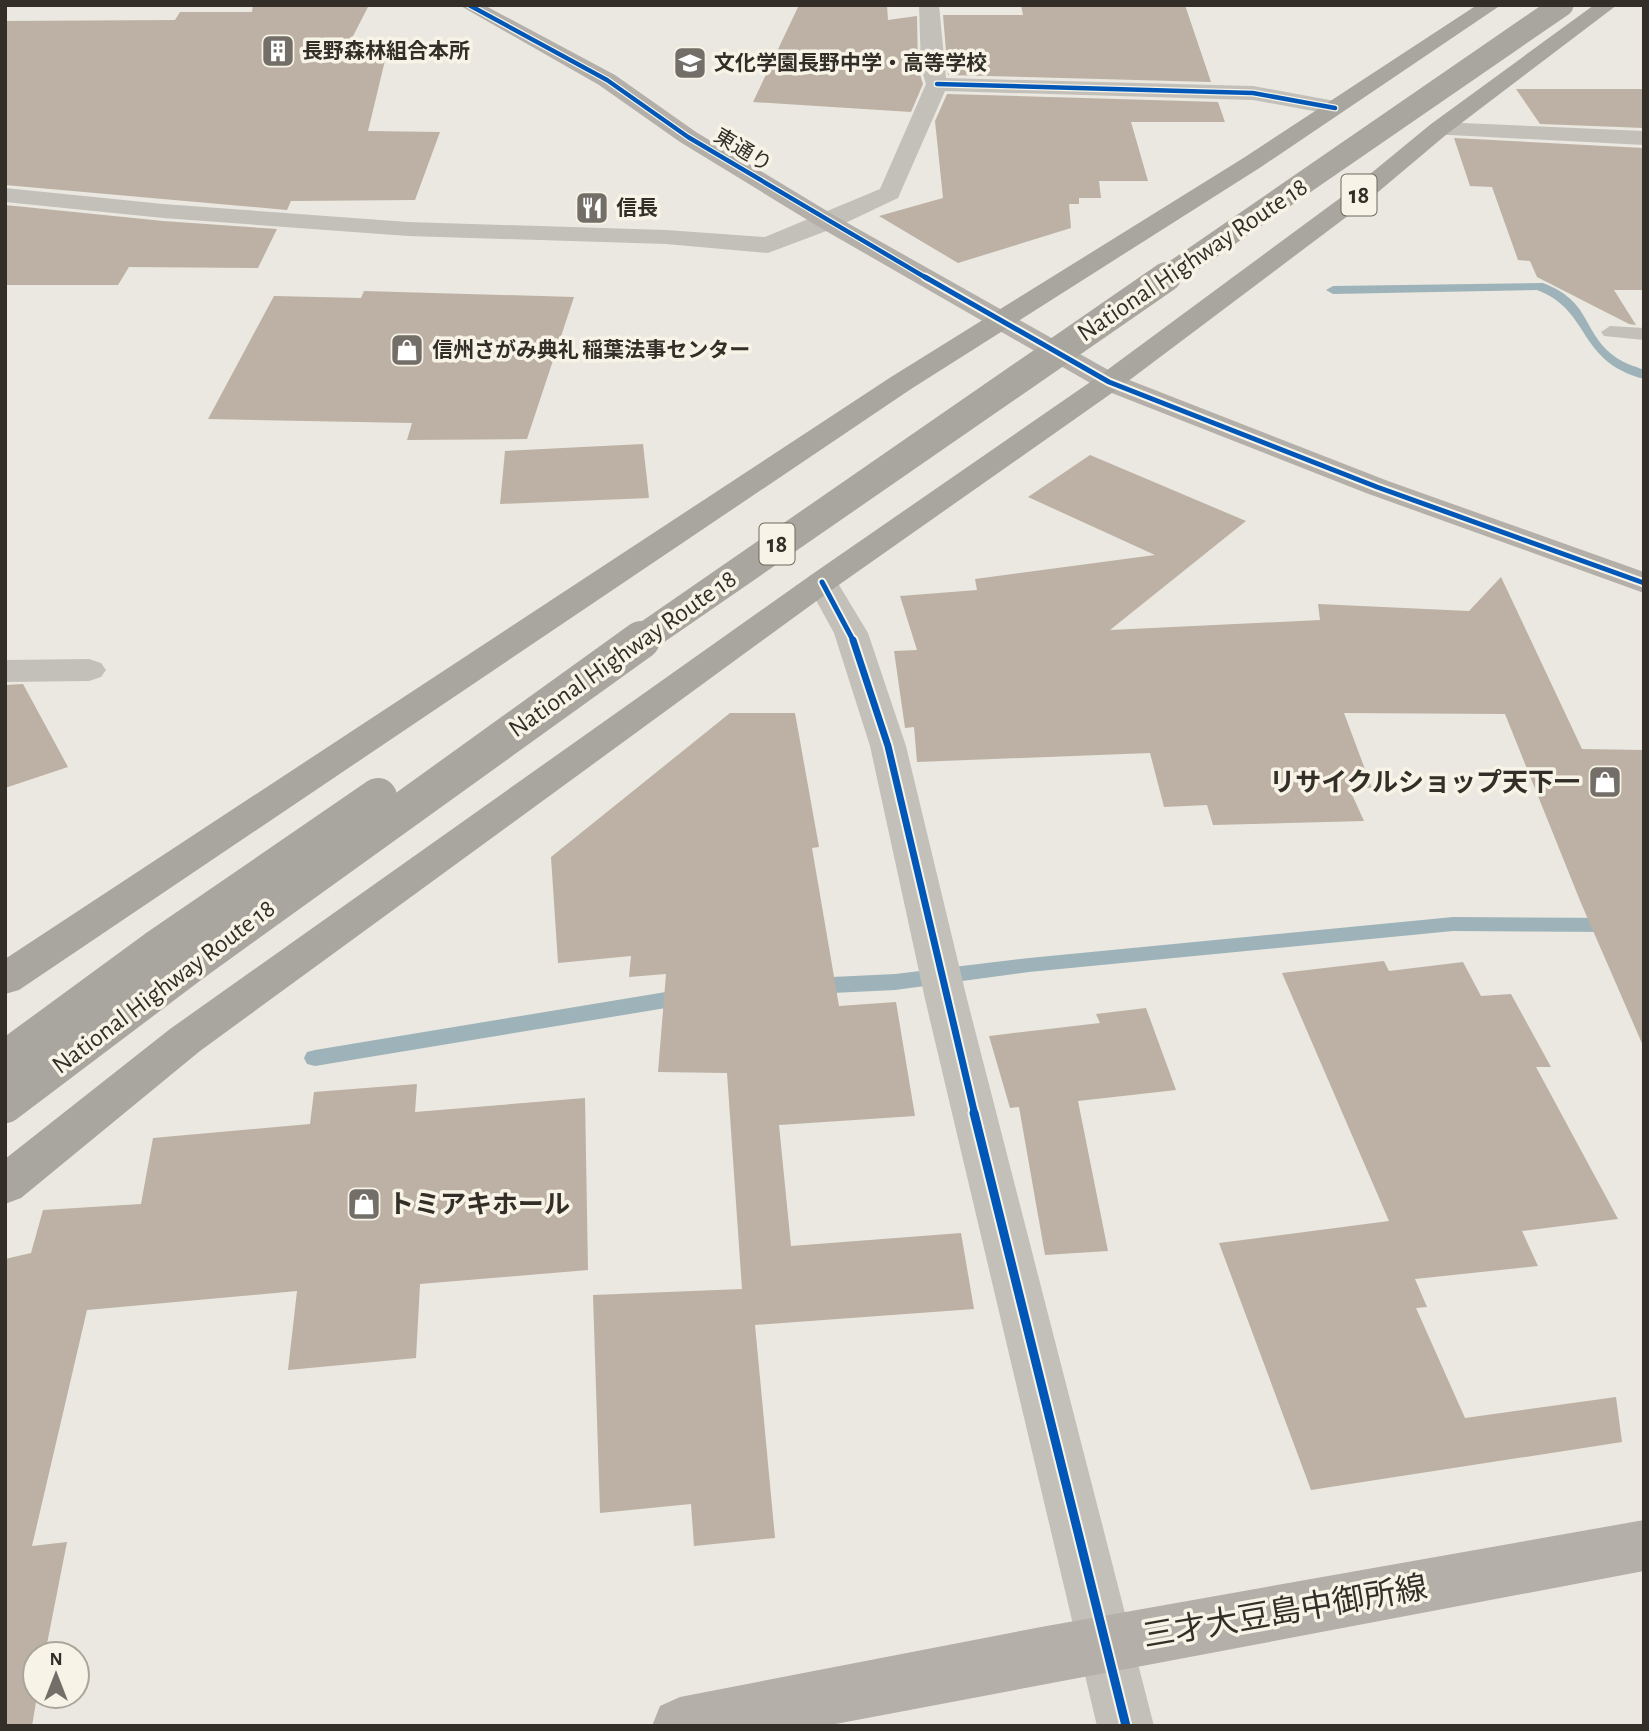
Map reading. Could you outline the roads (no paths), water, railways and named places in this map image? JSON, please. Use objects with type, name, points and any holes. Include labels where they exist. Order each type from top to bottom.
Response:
[{"type":"highway","name":"18","points":[[5,979],[680,533],[901,383],[1335,108],[1491,5]]},
{"type":"highway","name":"National Highway Route 18","points":[[5,1060],[155,950],[1529,5]]},
{"type":"highway","name":"National Highway Route 18","points":[[5,1104],[192,963],[688,606],[1562,5]]},
{"type":"highway","name":"18","points":[[5,1185],[186,1040],[822,582],[1109,382],[1356,198],[1439,129],[1606,5]]},
{"type":"street","name":"東通り","points":[[469,5],[607,80],[688,137],[828,222],[1109,382],[1377,487],[1644,583]]},
{"type":"street","points":[[5,195],[163,211],[408,229],[666,237],[768,245],[828,222],[890,193],[937,84],[932,68],[929,5]]},
{"type":"street","points":[[937,84],[1253,93],[1335,108]]},
{"type":"street","points":[[1439,129],[1644,138]]},
{"type":"street","points":[[822,582],[851,633],[888,746],[946,999],[1126,1726]]},
{"type":"street","points":[[5,671],[89,670]]},
{"type":"street","name":"三才大豆島中御所線","points":[[680,1726],[1106,1643],[1644,1545]]},
{"type":"lane","points":[[1610,332],[1644,334]]},
{"type":"waterway","points":[[1333,290],[1538,286],[1554,292],[1573,307],[1596,345],[1609,359],[1644,375]]},
{"type":"waterway","points":[[811,986],[895,982],[1029,965],[1453,924],[1617,925]]},
{"type":"waterway","points":[[315,1058],[690,996]]},
{"type":"place","name":"長野森林組合本所","points":[[278,51]]},
{"type":"place","name":"文化学園長野中学・高等学校","points":[[690,63]]},
{"type":"place","name":"信長","points":[[592,208]]},
{"type":"place","name":"信州さがみ典礼 稲葉法事センター","points":[[407,350]]},
{"type":"place","name":"リサイクルショップ天下一","points":[[1605,782]]},
{"type":"place","name":"トミアキホール","points":[[364,1204]]}]
